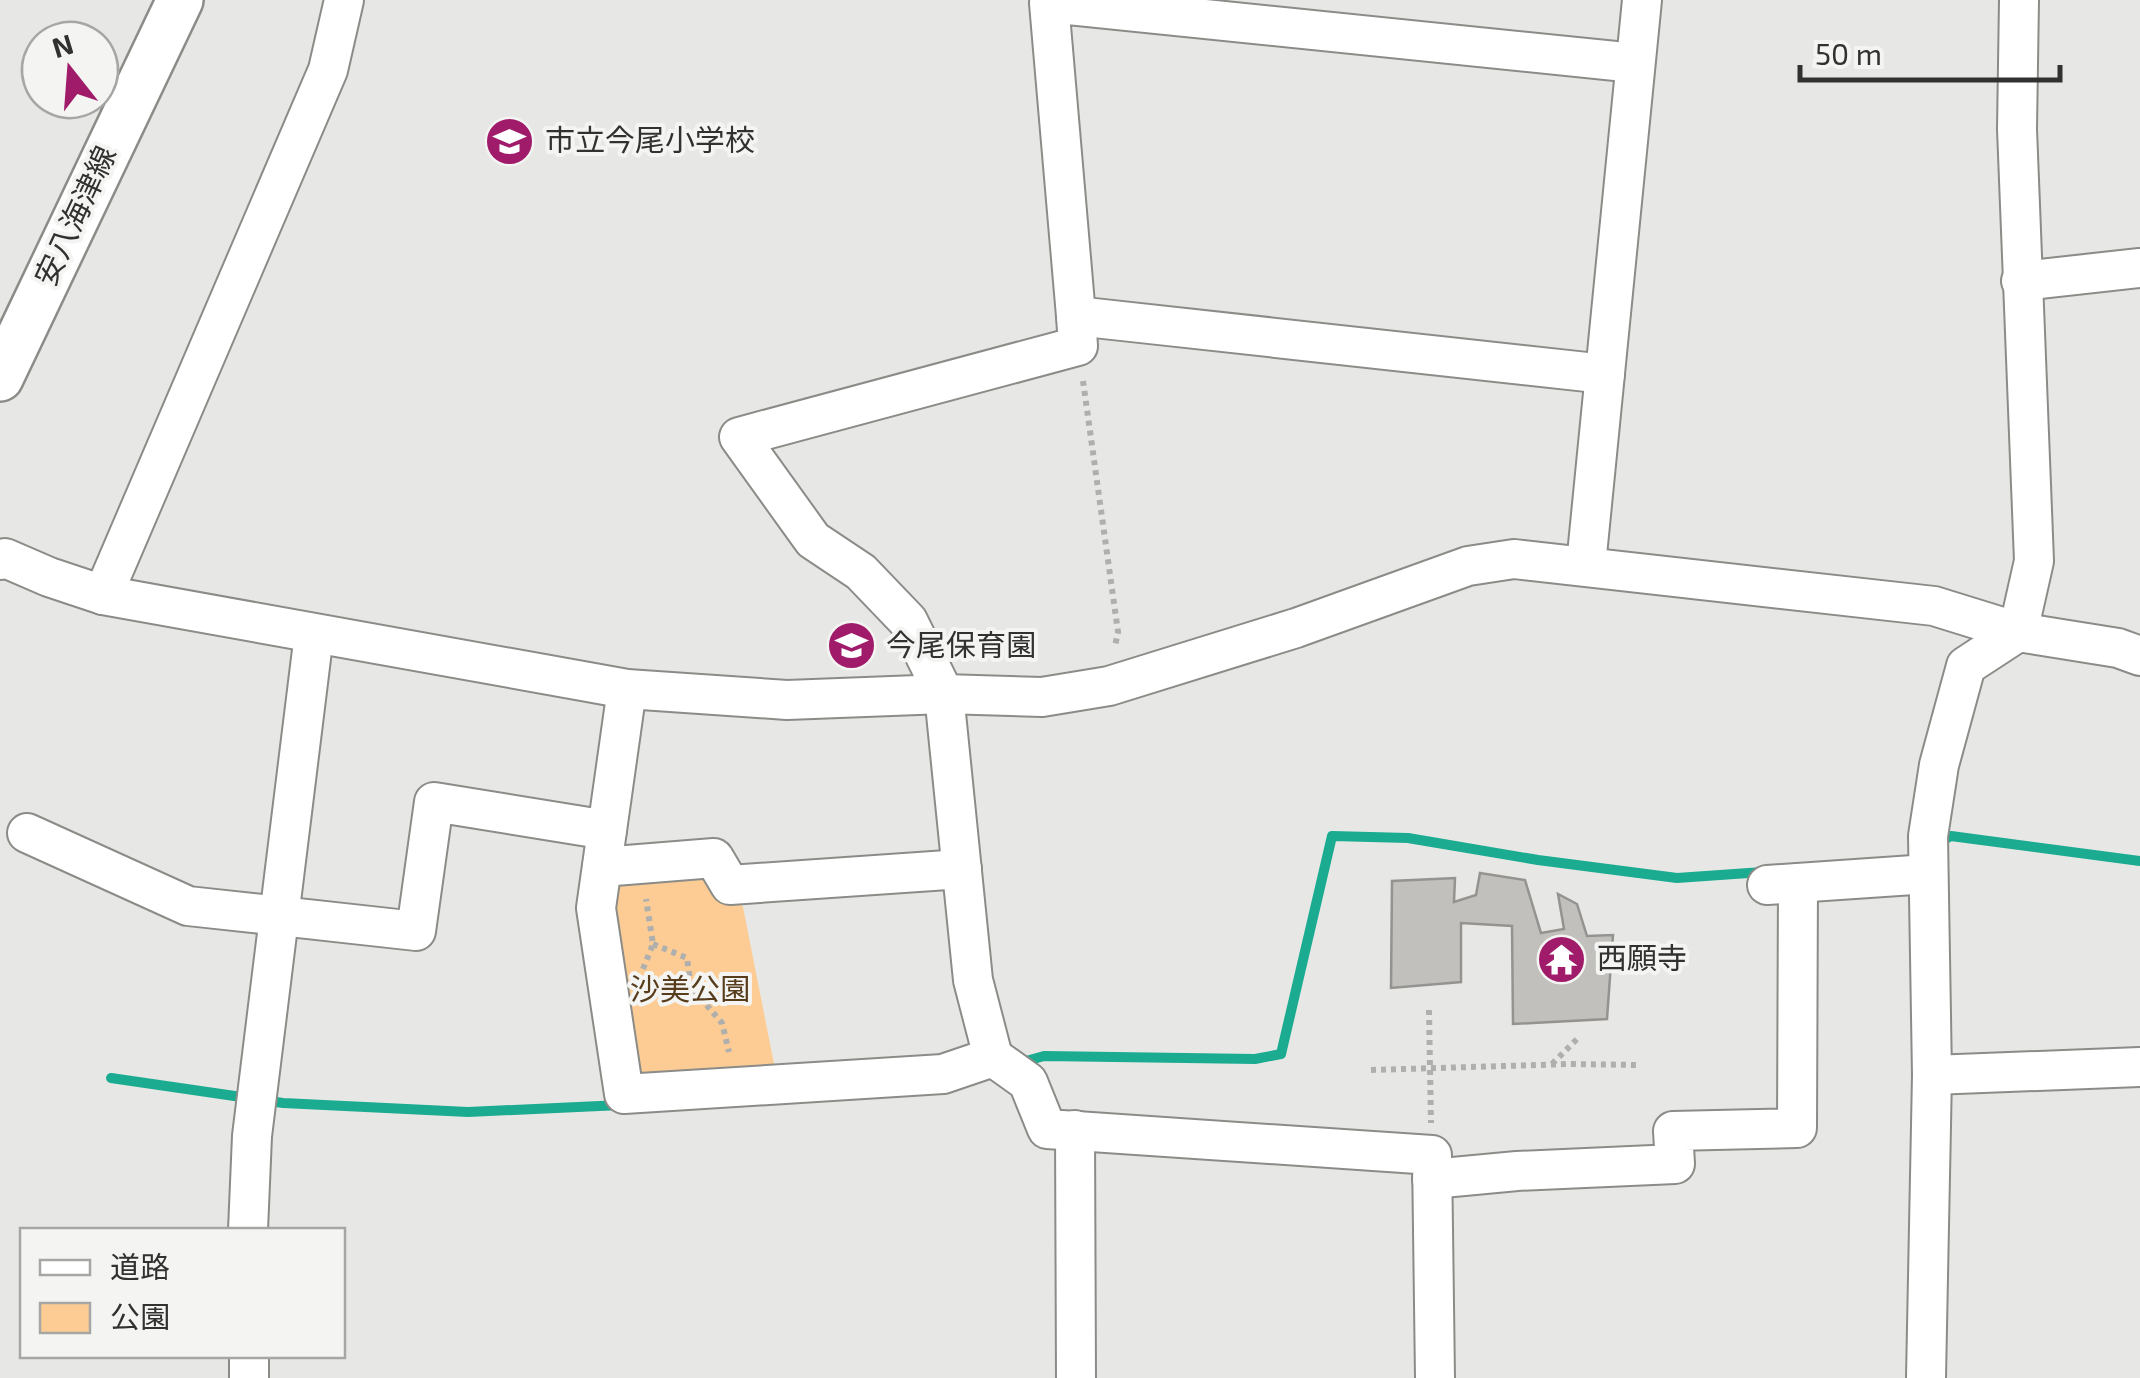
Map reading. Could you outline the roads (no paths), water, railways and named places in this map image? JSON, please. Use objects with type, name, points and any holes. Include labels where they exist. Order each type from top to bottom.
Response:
[{"type":"main road","name":"安八海津線","points":[[0,378],[180,0]]},
{"type":"street","points":[[104,595],[328,70],[344,0]]},
{"type":"street","points":[[1586,565],[1642,0]]},
{"type":"street","points":[[1926,1378],[1932,1076],[1928,836],[1939,764],[1966,666],[2018,632],[2034,561],[2016,129],[2019,0]]},
{"type":"street","points":[[1077,331],[1048,3],[1634,64]]},
{"type":"street","points":[[2021,281],[2140,268]]},
{"type":"street","points":[[1605,374],[1077,331],[738,437],[813,540],[861,572],[908,620],[944,694],[973,980],[993,1058],[1028,1082],[1047,1129],[1432,1167],[1517,1171],[1675,1164],[1673,1131],[1797,1128],[1782,884],[1928,874]]},
{"type":"street","points":[[2,549],[49,577],[104,595],[627,689],[787,700],[944,694],[1042,697],[1109,686],[1296,628],[1468,566],[1514,559],[1934,606],[2018,632],[2118,648],[2140,656]]},
{"type":"street","points":[[248,1228],[252,1136],[314,634]]},
{"type":"street","points":[[627,689],[596,908],[624,1094],[943,1074],[993,1058]]},
{"type":"street","points":[[27,833],[188,906],[416,931],[434,802],[604,848],[640,864],[714,858],[730,884],[962,869]]},
{"type":"street","points":[[1932,1076],[2140,1067]]},
{"type":"street","points":[[1076,1130],[1076,1378]]},
{"type":"street","points":[[1432,1167],[1434,1378]]},
{"type":"waterway","points":[[1019,1063],[1044,1056],[1255,1059],[1281,1054],[1332,836],[1408,838],[1677,878],[1763,872]]},
{"type":"waterway","points":[[1935,845],[1951,836],[2140,861]]},
{"type":"waterway","points":[[111,1078],[283,1103],[468,1112],[621,1105]]},
{"type":"place","name":"市立今尾小学校","points":[[510,141]]},
{"type":"place","name":"今尾保育園","points":[[851,646]]},
{"type":"place","name":"西願寺","points":[[1562,959]]},
{"type":"park label","name":"沙美公園","points":[[690,990]]}]
